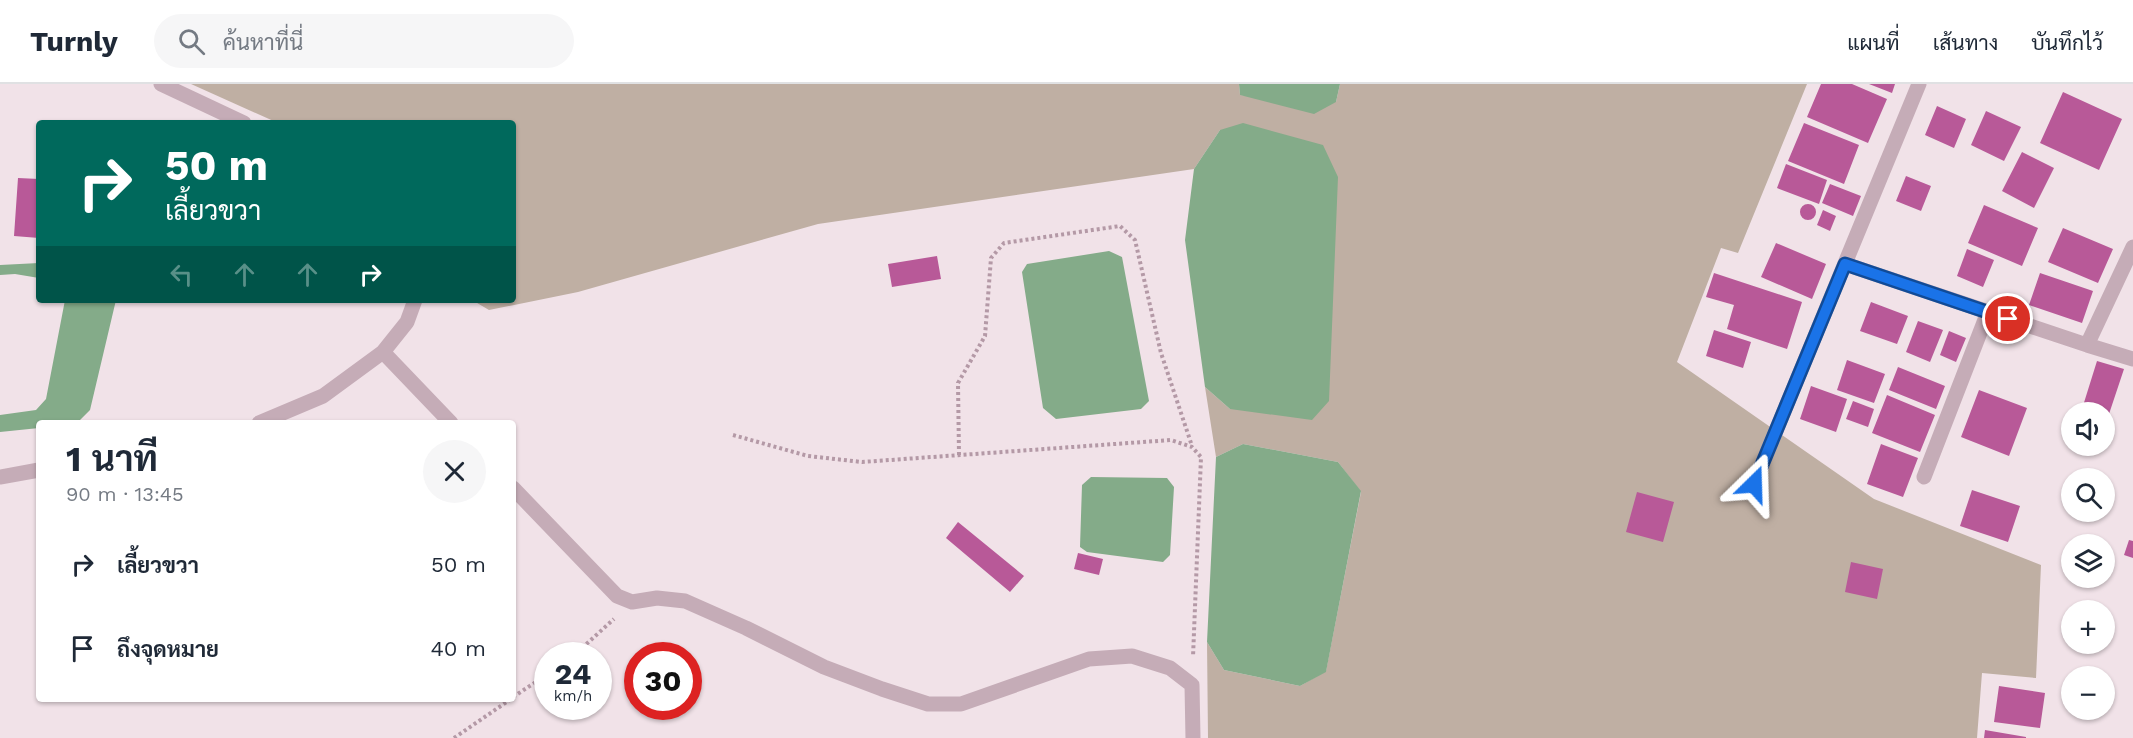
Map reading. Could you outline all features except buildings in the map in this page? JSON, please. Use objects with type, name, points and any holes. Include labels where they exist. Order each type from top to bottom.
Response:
[{"type":"street","points":[[161,84],[238,120]]},
{"type":"street","points":[[1754,484],[1919,84]]},
{"type":"street","points":[[2087,345],[2133,247]]},
{"type":"street","points":[[1845,264],[2087,345],[2133,358]]},
{"type":"street","points":[[266,420],[323,396],[383,352],[407,322],[414,303]]},
{"type":"street","points":[[1924,477],[1988,312]]},
{"type":"street","points":[[383,352],[448,420]]},
{"type":"street","points":[[0,477],[36,471]]},
{"type":"street","points":[[516,491],[616,596],[632,602],[657,598],[685,602],[746,628],[824,667],[928,704],[961,704],[1089,658],[1132,656],[1170,668],[1192,685],[1192,738]]},
{"type":"path","points":[[959,455],[958,383],[986,336],[992,258],[1004,243],[1119,226],[1135,240],[1161,353],[1192,447],[1201,457],[1192,685]]},
{"type":"path","points":[[733,435],[808,456],[862,462],[1171,440],[1192,447]]},
{"type":"path","points":[[588,642],[632,602]]},
{"type":"path","points":[[516,695],[534,683]]},
{"type":"path","points":[[454,738],[506,702]]},
{"type":"shaded area","points":[[191,84],[1239,84],[1240,95],[1336,102],[1340,84],[1807,84],[1738,253],[1721,248],[1677,362],[1874,499],[2041,565],[2036,678],[1982,673],[1977,738],[1208,738],[1207,642],[1224,670],[1300,686],[1326,671],[1361,492],[1338,462],[1243,444],[1216,457],[1205,387],[1230,409],[1220,130],[1194,169],[818,224],[578,292],[489,310],[477,303],[516,303],[516,120],[271,120]]},
{"type":"shaded area","points":[[1239,84],[1340,84],[1336,102],[1314,114],[1240,95]]},
{"type":"shaded area","points":[[1243,123],[1323,145],[1338,177],[1329,401],[1312,420],[1230,409],[1205,387],[1185,240],[1194,169],[1220,130]]},
{"type":"shaded area","points":[[1109,251],[1122,257],[1149,401],[1141,409],[1056,419],[1043,408],[1022,272],[1027,264]]},
{"type":"shaded area","points":[[36,263],[36,278],[15,274],[0,275],[0,265]]},
{"type":"shaded area","points":[[64,303],[115,303],[90,410],[80,420],[36,420],[36,428],[0,432],[0,415],[36,410],[46,399]]},
{"type":"shaded area","points":[[1243,444],[1338,462],[1361,491],[1326,672],[1300,686],[1224,670],[1207,642],[1216,457]]},
{"type":"shaded area","points":[[1091,477],[1167,478],[1174,487],[1170,555],[1163,562],[1087,552],[1080,547],[1082,485]]},
{"type":"route","points":[[1754,484],[1845,264],[2008,319]]}]
